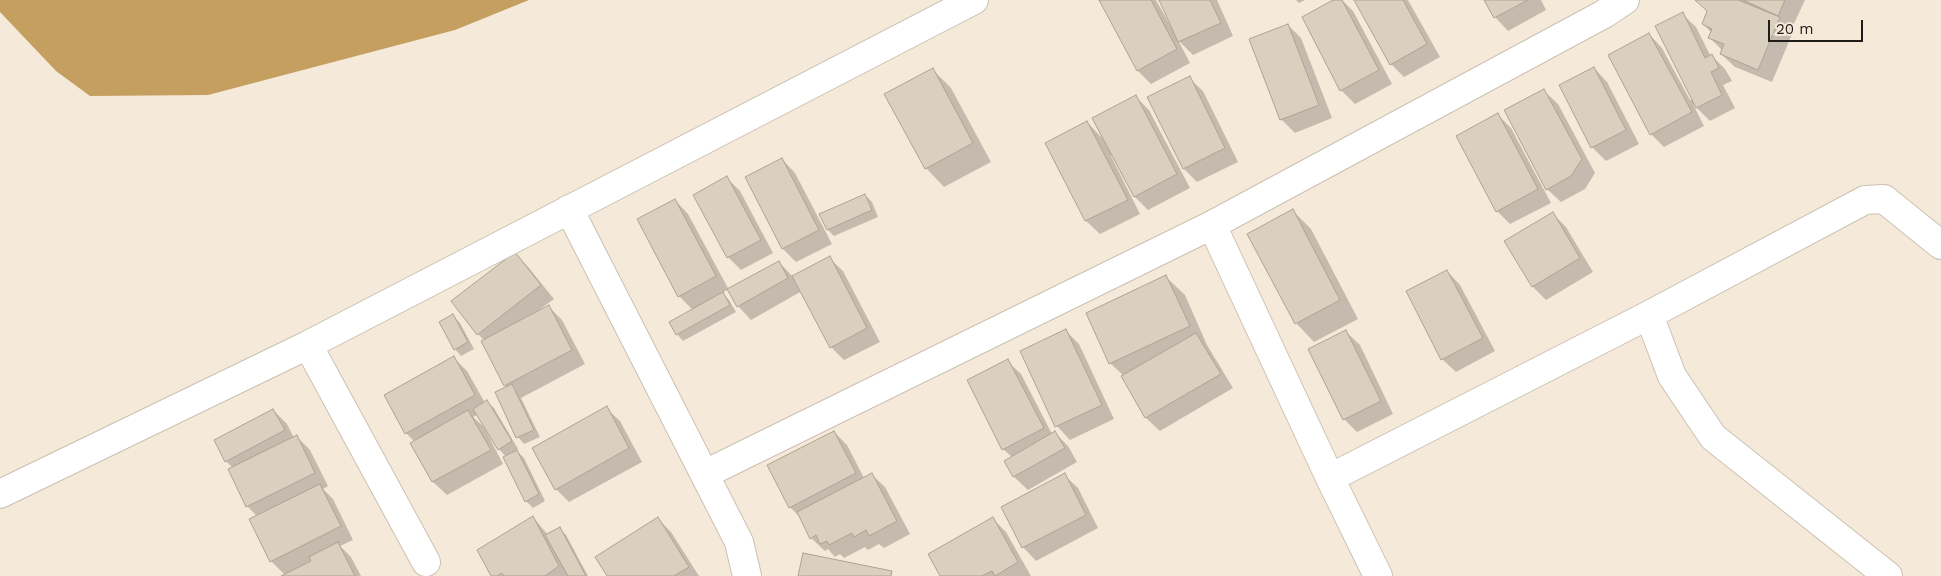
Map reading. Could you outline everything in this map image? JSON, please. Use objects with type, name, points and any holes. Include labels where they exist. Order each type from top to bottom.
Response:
[{"type":"street","points":[[0,494],[308,345],[974,0]]},
{"type":"street","points":[[705,474],[1212,225],[1604,14],[1625,0]]},
{"type":"street","points":[[1330,478],[1649,315],[1865,200],[1884,199],[1941,246]]},
{"type":"street","points":[[569,209],[739,542],[747,576]]},
{"type":"street","points":[[1212,225],[1378,576]]},
{"type":"street","points":[[1649,315],[1672,376],[1713,437],[1888,576]]},
{"type":"street","points":[[308,345],[426,562]]},
{"type":"shaded area","points":[[0,0],[529,0],[455,30],[208,95],[90,96],[56,71],[0,12]]},
{"type":"building","points":[[1099,0],[1151,0],[1177,49],[1137,71]]},
{"type":"building","points":[[1159,0],[1210,0],[1221,23],[1178,42]]},
{"type":"building","points":[[1333,0],[1342,0],[1379,70],[1340,91],[1302,17]]},
{"type":"building","points":[[1354,0],[1403,0],[1427,44],[1390,65]]},
{"type":"building","points":[[1484,0],[1528,0],[1494,18]]},
{"type":"building","points":[[1695,0],[1738,0],[1780,17],[1758,70],[1720,54],[1724,44],[1708,38],[1712,29],[1702,24],[1707,11]]},
{"type":"building","points":[[1743,0],[1785,0],[1778,16]]},
{"type":"building","points":[[1683,12],[1705,58],[1712,54],[1719,68],[1711,72],[1722,95],[1696,108],[1655,26]]},
{"type":"building","points":[[1288,24],[1319,105],[1280,120],[1249,39]]},
{"type":"building","points":[[1649,33],[1692,112],[1650,135],[1608,55]]},
{"type":"building","points":[[1594,67],[1626,130],[1591,148],[1559,85]]},
{"type":"building","points":[[933,68],[973,143],[925,169],[884,94]]},
{"type":"building","points":[[1190,76],[1225,148],[1183,169],[1147,97]]},
{"type":"building","points":[[1544,89],[1582,159],[1571,176],[1546,190],[1504,110]]},
{"type":"building","points":[[1136,95],[1177,174],[1134,197],[1092,118]]},
{"type":"building","points":[[1498,113],[1538,189],[1496,212],[1456,136]]},
{"type":"building","points":[[1087,121],[1128,200],[1085,221],[1045,143]]},
{"type":"building","points":[[782,158],[819,230],[782,249],[745,177]]},
{"type":"building","points":[[727,176],[761,240],[727,258],[693,195]]},
{"type":"building","points":[[865,194],[872,210],[827,230],[819,214]]},
{"type":"building","points":[[675,199],[716,276],[678,297],[637,219]]},
{"type":"building","points":[[1293,209],[1340,300],[1295,324],[1247,234]]},
{"type":"building","points":[[1553,212],[1580,258],[1532,287],[1504,241]]},
{"type":"building","points":[[515,252],[541,285],[477,335],[451,301]]},
{"type":"building","points":[[830,256],[867,328],[830,348],[792,276]]},
{"type":"building","points":[[779,261],[788,278],[737,307],[727,289]]},
{"type":"building","points":[[1447,270],[1483,338],[1441,360],[1406,291]]},
{"type":"building","points":[[1166,275],[1190,326],[1109,364],[1086,313]]},
{"type":"building","points":[[723,292],[730,305],[676,335],[669,322]]},
{"type":"building","points":[[549,305],[572,350],[504,386],[481,341]]},
{"type":"building","points":[[453,314],[468,342],[454,350],[439,322]]},
{"type":"building","points":[[1066,329],[1102,405],[1055,427],[1020,351]]},
{"type":"building","points":[[1346,330],[1381,401],[1343,420],[1308,349]]},
{"type":"building","points":[[1196,333],[1221,374],[1145,418],[1121,376]]},
{"type":"building","points":[[454,356],[475,395],[405,434],[384,395]]},
{"type":"building","points":[[1008,359],[1044,428],[1002,450],[967,380]]},
{"type":"building","points":[[512,384],[534,430],[516,438],[495,392]]},
{"type":"building","points":[[487,400],[512,441],[498,450],[473,409]]},
{"type":"building","points":[[607,406],[629,448],[555,490],[532,448]]},
{"type":"building","points":[[273,409],[285,430],[225,462],[214,440]]},
{"type":"building","points":[[468,410],[491,450],[432,482],[410,443]]},
{"type":"building","points":[[834,431],[856,473],[789,508],[767,465]]},
{"type":"building","points":[[1055,431],[1065,448],[1013,477],[1004,461]]},
{"type":"building","points":[[297,435],[315,473],[246,507],[228,469]]},
{"type":"building","points":[[517,450],[539,494],[525,502],[503,457]]},
{"type":"building","points":[[872,473],[897,521],[869,536],[866,530],[854,537],[852,533],[829,545],[827,541],[820,544],[816,535],[810,539],[797,512]]},
{"type":"building","points":[[1065,473],[1086,515],[1022,548],[1001,507]]},
{"type":"building","points":[[320,484],[341,526],[270,562],[249,519]]},
{"type":"building","points":[[533,516],[559,566],[545,576],[504,576],[502,573],[497,576],[491,576],[477,550]]},
{"type":"building","points":[[658,517],[689,567],[674,576],[607,576],[595,557]]},
{"type":"building","points":[[993,517],[1018,562],[995,576],[992,571],[982,576],[940,576],[928,554]]},
{"type":"building","points":[[560,527],[586,576],[568,576],[545,535]]},
{"type":"building","points":[[338,542],[355,576],[281,576],[311,561],[309,557]]},
{"type":"building","points":[[803,553],[892,571],[891,576],[798,576]]}]
